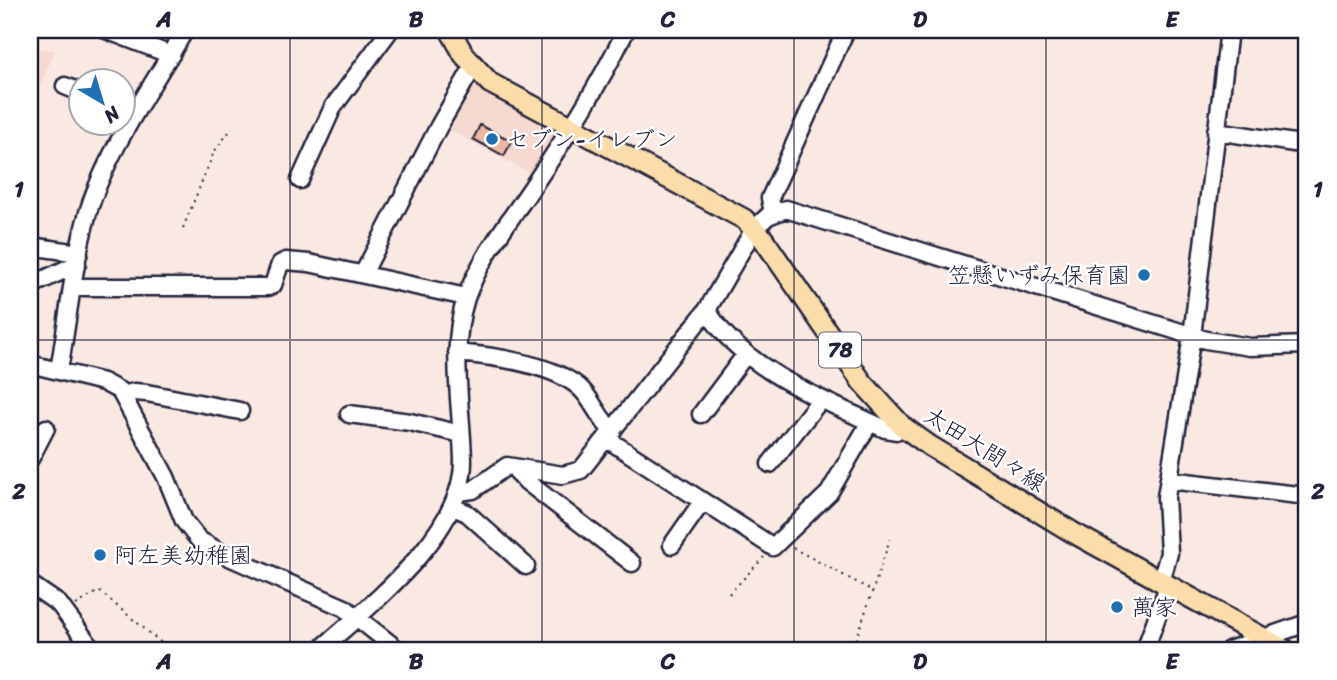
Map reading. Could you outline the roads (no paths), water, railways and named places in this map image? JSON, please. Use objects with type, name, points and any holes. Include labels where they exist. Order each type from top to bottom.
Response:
[{"type":"main road","name":"太田大間々線","points":[[450,30],[473,67],[490,83],[731,210],[754,229],[862,382],[902,426],[942,453],[1164,584],[1285,650]]},
{"type":"street","points":[[106,30],[171,55]]},
{"type":"street","points":[[136,102],[171,55],[185,30]]},
{"type":"street","points":[[300,180],[333,107],[390,30]]},
{"type":"street","points":[[320,650],[358,616],[430,540],[456,499],[461,434],[457,353],[466,298],[484,259],[573,126],[626,30]]},
{"type":"street","points":[[773,213],[770,198],[846,30]]},
{"type":"street","points":[[1145,650],[1164,584],[1169,553],[1166,497],[1192,337],[1230,30]]},
{"type":"street","points":[[363,274],[467,73],[473,67]]},
{"type":"street","points":[[1216,131],[1307,145]]},
{"type":"street","points":[[59,370],[78,259],[94,197],[119,136]]},
{"type":"street","points":[[456,499],[473,490],[501,468],[513,467],[563,475],[576,473],[610,435],[707,310],[754,229],[773,213],[786,209],[1192,337],[1250,347],[1307,345]]},
{"type":"street","points":[[30,246],[78,259]]},
{"type":"street","points":[[30,286],[78,259]]},
{"type":"street","points":[[73,287],[268,287],[273,285],[280,264],[286,261],[363,274],[466,298]]},
{"type":"street","points":[[707,310],[715,323],[746,354],[821,399],[892,431],[902,426]]},
{"type":"street","points":[[457,353],[543,368],[562,376],[581,389],[610,435],[702,502],[776,545],[829,493],[870,422]]},
{"type":"street","points":[[701,414],[746,354]]},
{"type":"street","points":[[30,364],[110,384],[124,396],[166,477],[184,521],[199,540],[213,550],[358,616],[398,650]]},
{"type":"street","points":[[124,396],[148,393],[240,411]]},
{"type":"street","points":[[770,464],[821,399]]},
{"type":"street","points":[[349,414],[410,422],[461,434]]},
{"type":"street","points":[[30,459],[46,428]]},
{"type":"street","points":[[513,467],[632,564]]},
{"type":"street","points":[[1169,480],[1307,496]]},
{"type":"street","points":[[456,499],[467,513],[526,566]]},
{"type":"street","points":[[671,545],[702,502]]},
{"type":"street","points":[[31,587],[59,604],[93,650]]},
{"type":"street","points":[[1229,650],[1307,622]]},
{"type":"place","name":"セブン-イレブン","points":[[492,139]]},
{"type":"place","name":"笠懸いずみ保育園","points":[[1144,275]]},
{"type":"place","name":"阿左美幼稚園","points":[[100,555]]},
{"type":"place","name":"萬家","points":[[1117,607]]}]
